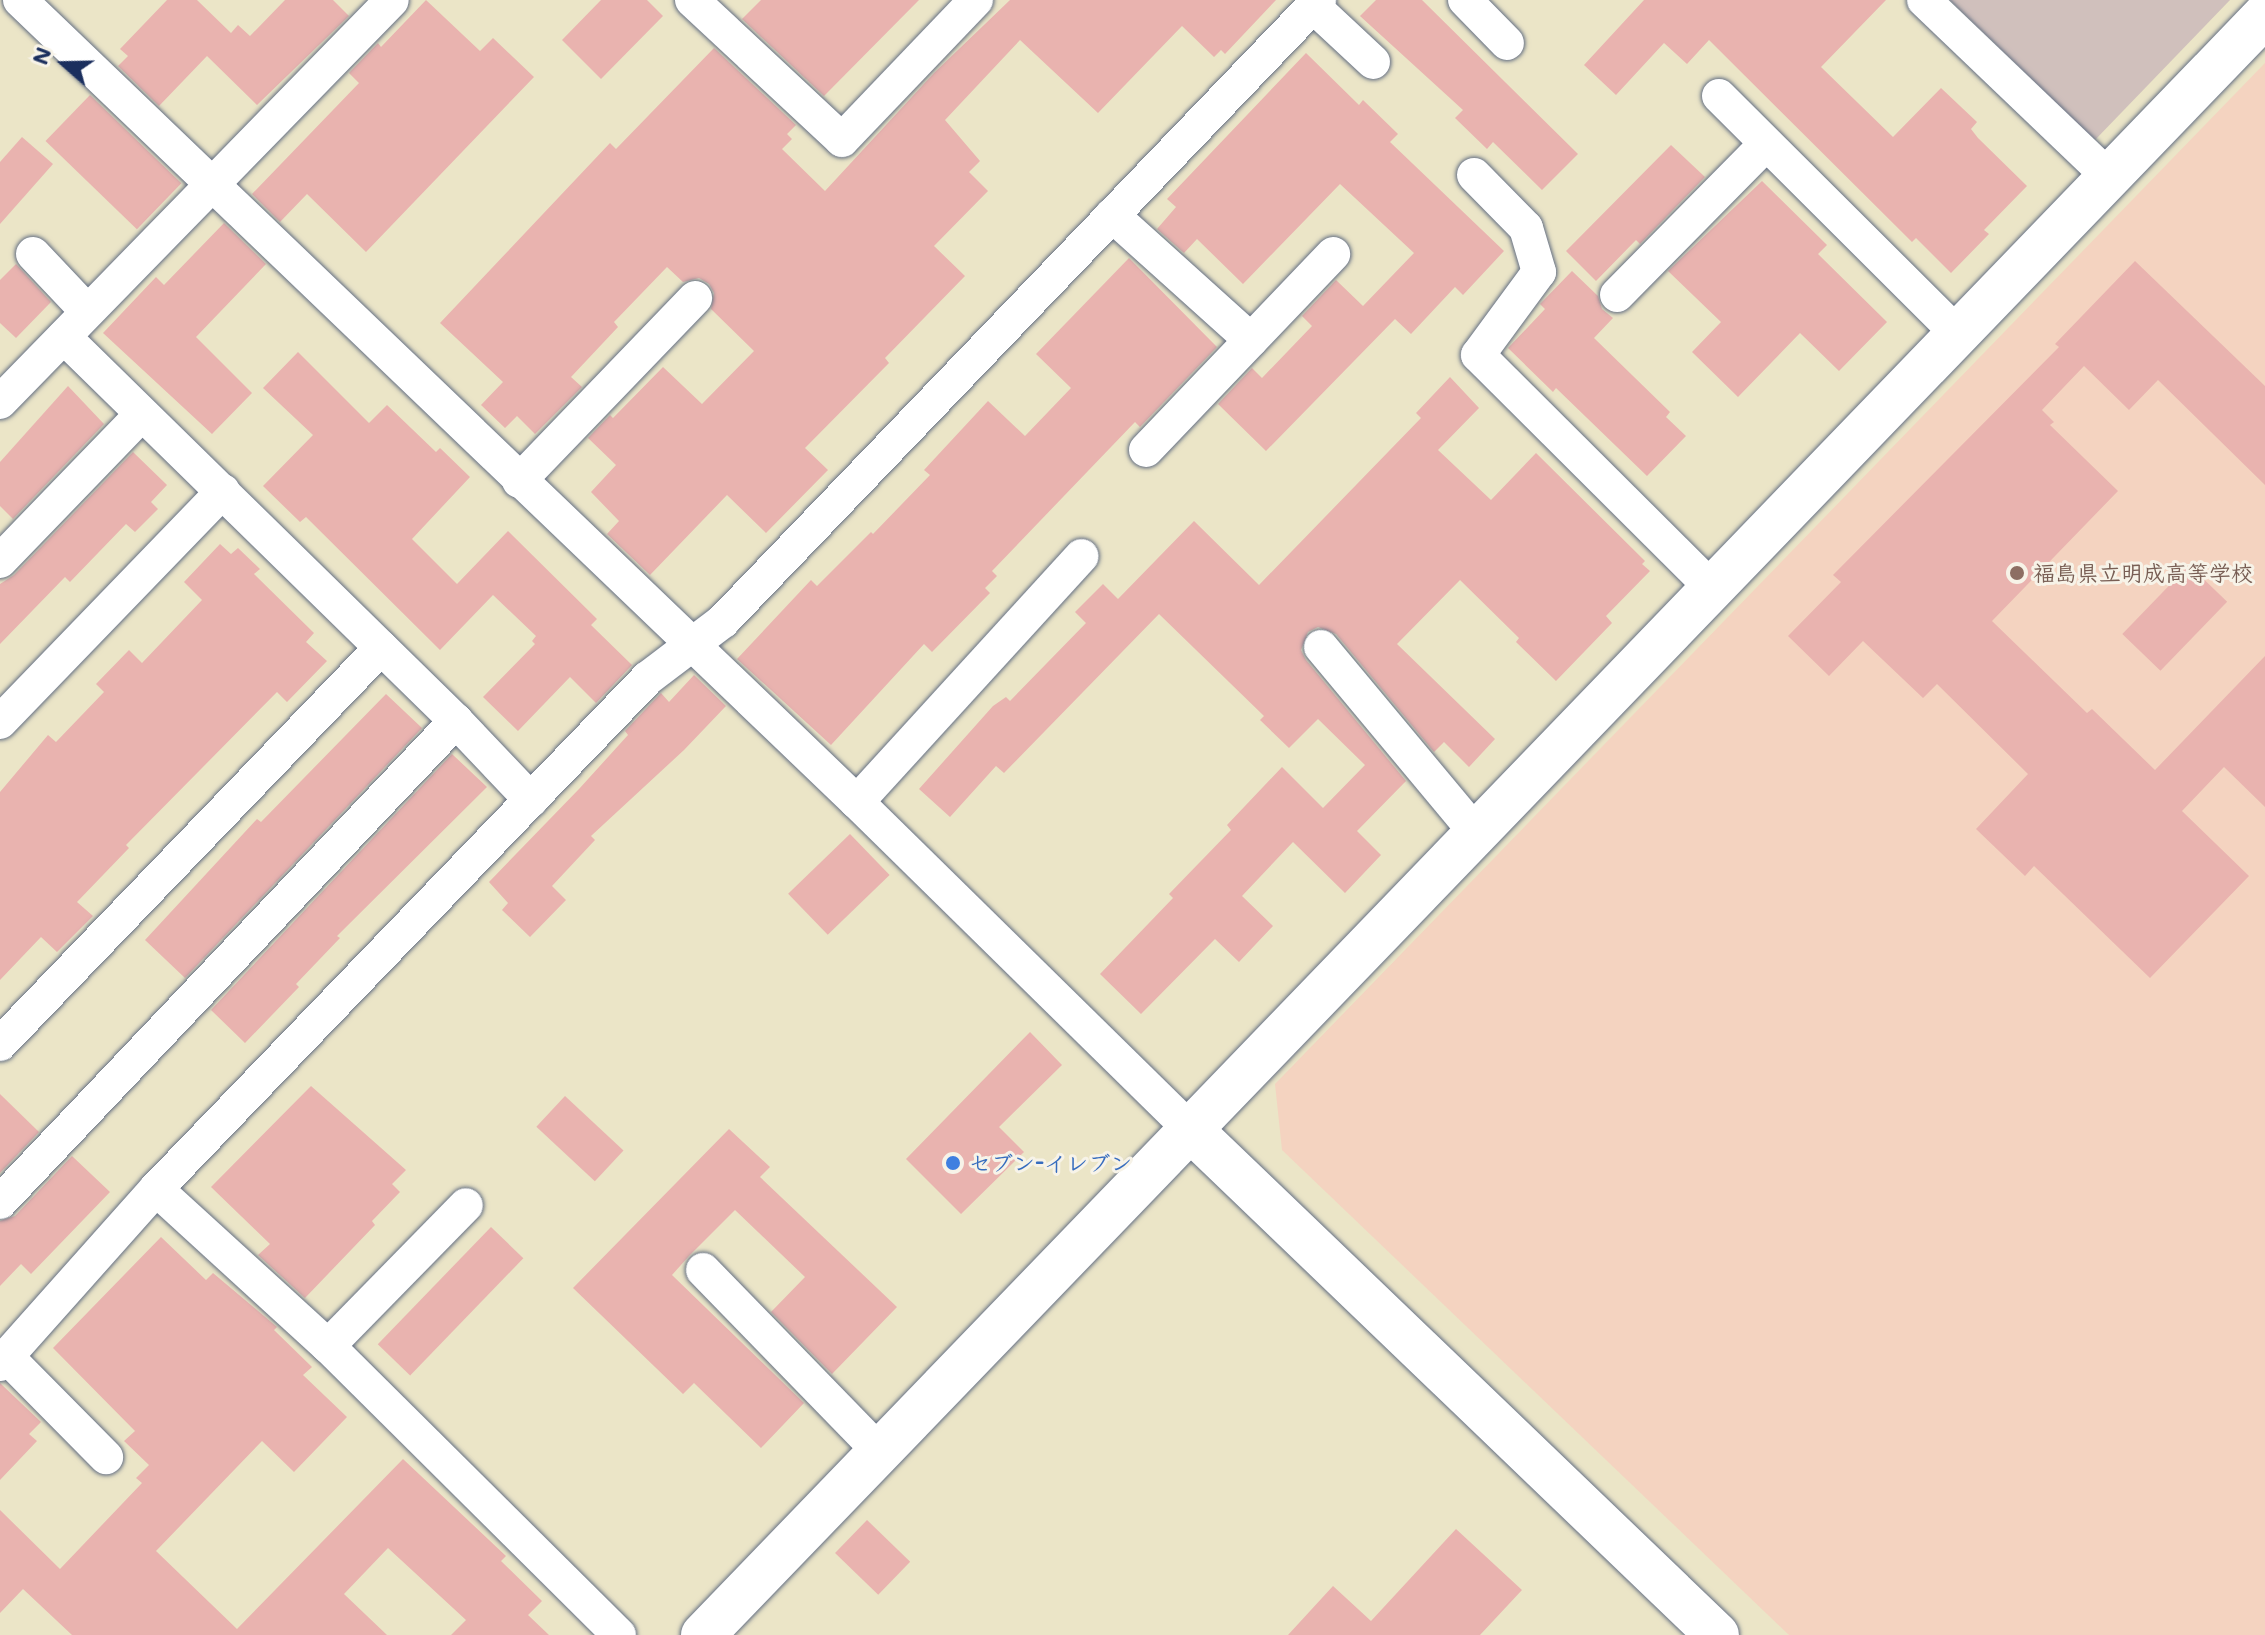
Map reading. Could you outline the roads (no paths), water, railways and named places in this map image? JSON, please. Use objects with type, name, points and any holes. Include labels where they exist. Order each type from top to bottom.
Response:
[{"type":"street","points":[[20,0],[691,647],[857,802],[1191,1130],[1717,1635]]},
{"type":"street","points":[[692,0],[842,140],[976,0]]},
{"type":"street","points":[[1465,0],[1507,43]]},
{"type":"street","points":[[1924,0],[2108,176]]},
{"type":"street","points":[[106,1457],[3,1361],[156,1189],[648,678],[723,621],[1112,215],[1308,4],[1373,62]]},
{"type":"street","points":[[0,402],[86,310],[212,184],[373,6]]},
{"type":"street","points":[[703,1635],[1714,590],[2265,15]]},
{"type":"street","points":[[1719,96],[1958,334]]},
{"type":"street","points":[[1617,295],[1765,145]]},
{"type":"street","points":[[1474,175],[1526,228],[1539,272],[1478,355],[1714,590]]},
{"type":"street","points":[[1112,215],[1251,340]]},
{"type":"street","points":[[33,254],[86,310]]},
{"type":"street","points":[[1146,450],[1333,254]]},
{"type":"street","points":[[519,481],[695,298]]},
{"type":"street","points":[[64,337],[456,721],[531,800]]},
{"type":"street","points":[[0,561],[142,414]]},
{"type":"street","points":[[0,722],[223,491]]},
{"type":"street","points":[[857,802],[1082,556]]},
{"type":"street","points":[[1321,647],[1476,833]]},
{"type":"street","points":[[0,1044],[381,648]]},
{"type":"street","points":[[0,1202],[456,721]]},
{"type":"street","points":[[156,1189],[328,1346],[619,1635]]},
{"type":"street","points":[[328,1346],[466,1205]]},
{"type":"street","points":[[703,1270],[879,1451]]},
{"type":"place","name":"福島県立明成高等学校","points":[[2017,573]]},
{"type":"place","name":"セブン-イレブン","points":[[953,1163]]}]
